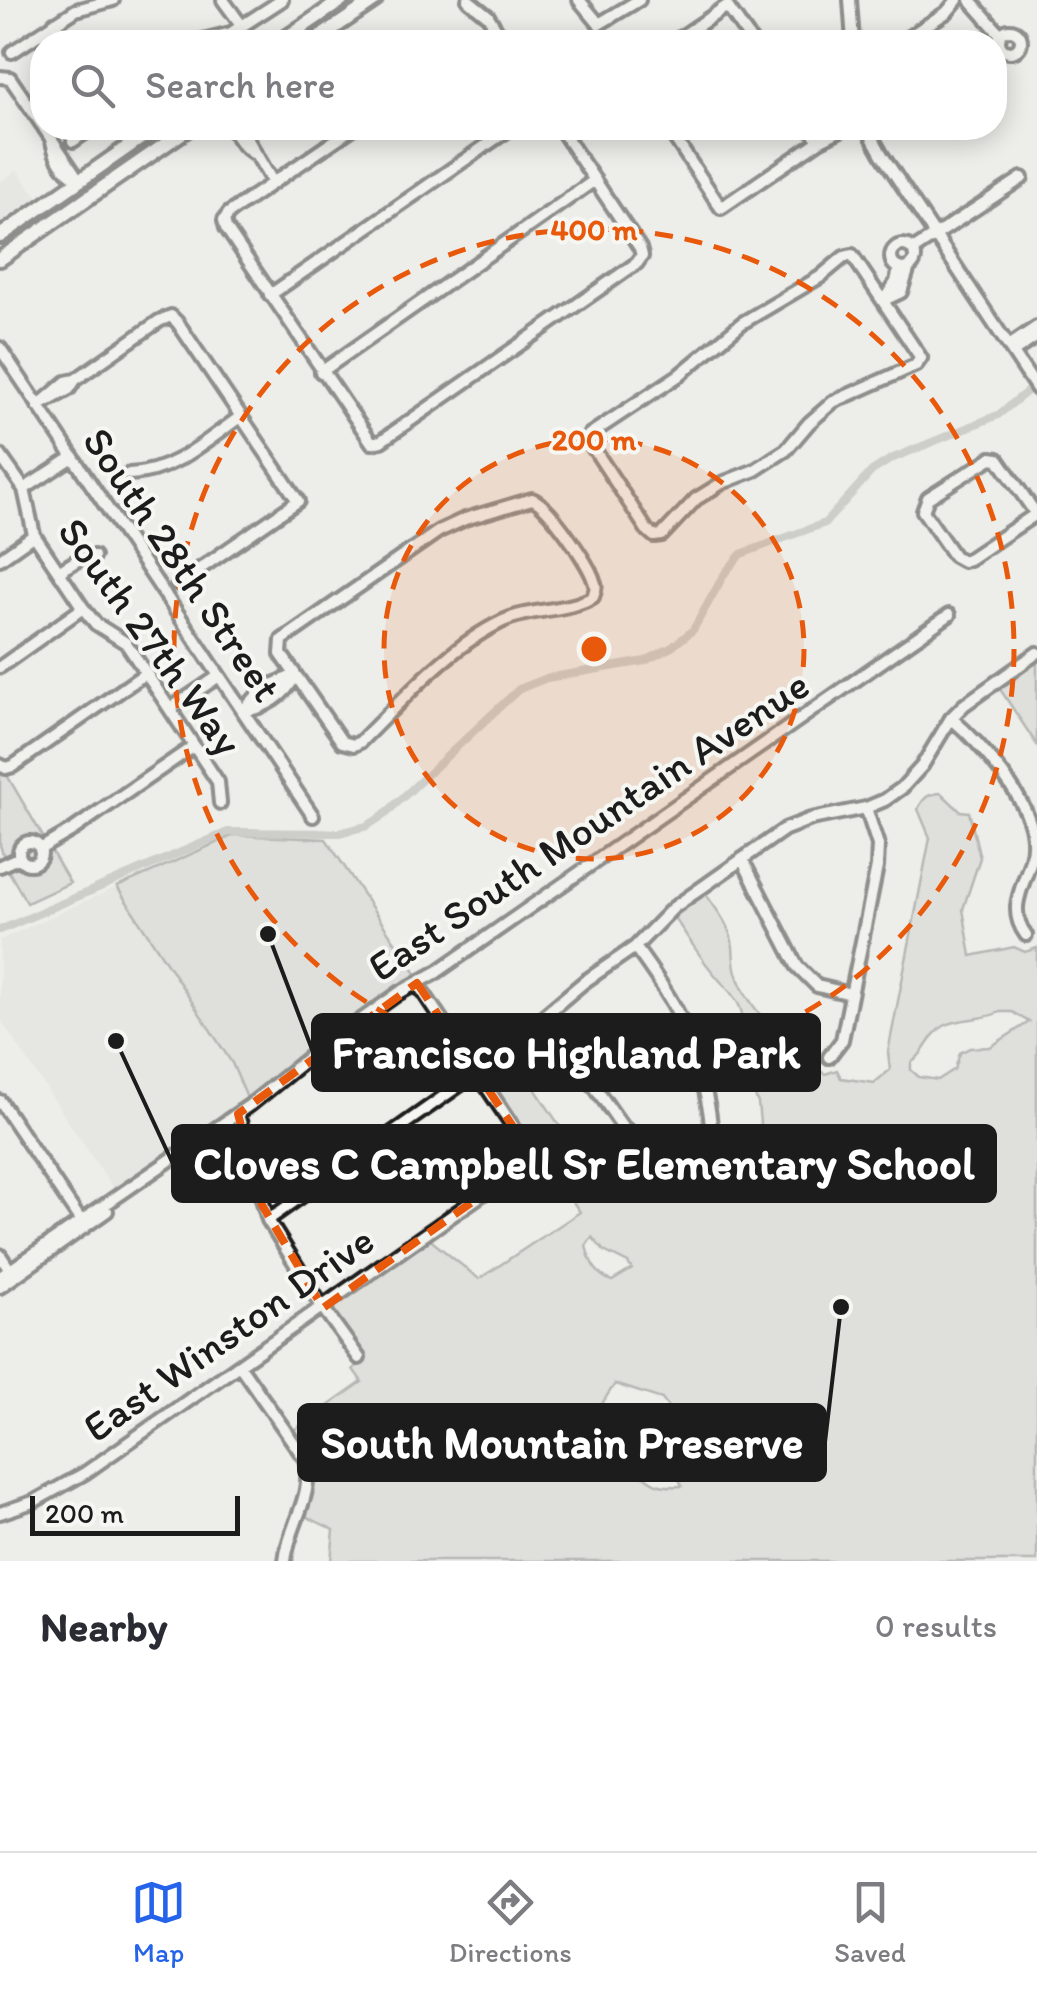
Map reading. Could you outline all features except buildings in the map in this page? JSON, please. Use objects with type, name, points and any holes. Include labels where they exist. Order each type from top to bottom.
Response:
[{"type":"main road","points":[[298,30],[342,0]]},
{"type":"main road","points":[[331,30],[375,0]]},
{"type":"main road","points":[[0,236],[137,140]]},
{"type":"main road","points":[[0,259],[171,140]]},
{"type":"main road","points":[[40,230],[52,214],[81,190],[79,180]]},
{"type":"street","points":[[44,30],[76,10],[114,0]]},
{"type":"street","points":[[223,0],[242,26]]},
{"type":"street","points":[[236,30],[268,4],[282,0]]},
{"type":"street","points":[[468,0],[480,8],[495,28],[492,30]]},
{"type":"street","points":[[579,0],[599,24],[639,0]]},
{"type":"street","points":[[850,0],[852,30]]},
{"type":"street","points":[[919,30],[958,0]]},
{"type":"street","points":[[970,0],[996,30]]},
{"type":"street","points":[[692,30],[727,6],[744,30]]},
{"type":"street","points":[[54,23],[58,30]]},
{"type":"street","points":[[12,52],[30,40]]},
{"type":"street","points":[[2,76],[10,78],[30,107]]},
{"type":"street","points":[[52,140],[66,172],[79,180]]},
{"type":"street","points":[[244,140],[273,183]]},
{"type":"street","points":[[336,140],[224,220],[321,372],[372,443],[381,441],[642,256],[568,140]]},
{"type":"street","points":[[270,295],[494,140]]},
{"type":"street","points":[[676,140],[722,208],[819,141]]},
{"type":"street","points":[[875,140],[1035,385]]},
{"type":"street","points":[[914,250],[1022,178]]},
{"type":"street","points":[[321,372],[596,180]]},
{"type":"street","points":[[904,267],[891,259],[895,248],[902,244],[914,250]]},
{"type":"street","points":[[884,300],[902,292],[904,267],[915,259],[914,250]]},
{"type":"street","points":[[852,255],[884,300],[921,358],[916,365],[833,402],[786,450],[696,499],[662,535],[654,536],[647,530],[590,443],[589,435],[678,376],[742,323],[787,298],[844,256],[852,255]]},
{"type":"street","points":[[38,406],[69,389],[75,380],[159,321],[170,316],[178,323],[298,501],[178,584]]},
{"type":"street","points":[[1011,349],[1036,332]]},
{"type":"street","name":"South 28th Street","points":[[0,348],[312,816]]},
{"type":"street","points":[[129,474],[168,465],[240,417]]},
{"type":"street","name":"South 27th Way","points":[[0,455],[24,489],[34,535],[96,624],[126,643],[218,782],[220,802]]},
{"type":"street","points":[[24,489],[73,457]]},
{"type":"street","points":[[991,458],[998,459],[1037,514],[963,561],[954,556],[923,511],[928,498],[991,458]]},
{"type":"street","points":[[518,502],[540,502],[590,574],[595,591],[588,600],[514,616],[475,638],[445,661],[360,742],[348,745],[337,737],[295,676],[281,654],[280,645],[287,636],[465,518],[518,502]]},
{"type":"street","points":[[0,560],[34,535]]},
{"type":"street","points":[[60,571],[80,558],[94,556]]},
{"type":"street","points":[[0,667],[83,608]]},
{"type":"street","name":"East South Mountain Avenue","points":[[0,1287],[8,1275],[238,1114],[313,1054],[949,614]]},
{"type":"street","points":[[268,1220],[477,1073],[482,1062],[507,1048],[584,982],[635,947],[689,897],[742,859],[801,822],[866,808],[902,788],[912,779],[951,718],[1037,653]]},
{"type":"street","points":[[3,766],[146,673]]},
{"type":"street","points":[[170,708],[219,676]]},
{"type":"street","points":[[243,711],[264,688],[295,676]]},
{"type":"street","points":[[243,711],[274,700],[295,676]]},
{"type":"street","points":[[264,688],[274,700]]},
{"type":"street","points":[[951,718],[980,744],[1030,821],[1032,855],[1015,912],[1026,935]]},
{"type":"street","points":[[0,866],[20,857],[26,842],[40,849],[74,829],[194,746]]},
{"type":"street","points":[[829,1057],[842,1040],[877,866],[878,845],[866,808]]},
{"type":"street","points":[[742,859],[798,966],[817,986],[852,994]]},
{"type":"street","points":[[546,1017],[622,1126],[634,1137],[649,1144],[672,1146],[711,1137],[712,1125],[691,1036],[672,997],[635,947]]},
{"type":"street","points":[[417,983],[477,1073]]},
{"type":"street","name":"East Winston Drive","points":[[0,1514],[33,1502],[86,1472],[534,1158],[477,1073]]},
{"type":"street","points":[[0,1100],[82,1224]]},
{"type":"street","points":[[238,1114],[268,1220],[322,1308],[359,1358]]},
{"type":"street","points":[[0,1255],[8,1275]]},
{"type":"street","points":[[240,1366],[305,1459],[310,1476],[287,1538],[285,1561]]},
{"type":"highlighted area","points":[[417,983],[534,1158],[323,1308],[262,1205],[238,1114]]},
{"type":"shaded area","points":[[17,170],[39,199],[0,227],[0,182]]},
{"type":"shaded area","points":[[1037,658],[1037,745],[998,686]]},
{"type":"shaded area","points":[[0,765],[6,768],[70,883],[27,903],[8,870],[0,845]]},
{"type":"shaded area","points":[[941,793],[960,811],[969,812],[980,858],[963,909],[971,956],[1014,947],[1025,952],[1037,948],[1037,1561],[331,1561],[334,1530],[301,1514],[312,1472],[291,1432],[362,1382],[353,1369],[364,1360],[329,1309],[428,1238],[479,1279],[580,1212],[488,1079],[488,1073],[518,1048],[522,1052],[516,1060],[571,1143],[607,1181],[658,1194],[688,1190],[699,1184],[694,1147],[711,1144],[724,1159],[763,1153],[758,1103],[747,1078],[709,1085],[700,1048],[720,1042],[729,1048],[743,1041],[740,1008],[673,916],[704,892],[722,918],[732,939],[735,970],[741,985],[773,1030],[758,1050],[794,1076],[813,1066],[825,1074],[837,1070],[841,1078],[874,1083],[890,1070],[888,1052],[930,838],[918,809],[927,797]],"holes":[[[1012,1012],[1029,1022],[990,1047],[960,1053],[955,1069],[938,1080],[919,1077],[911,1070],[911,1063],[944,1026]],[[592,1237],[604,1251],[632,1269],[612,1281],[594,1267],[586,1246]],[[615,1384],[662,1399],[670,1410],[672,1462],[682,1486],[657,1484],[625,1463],[596,1452],[593,1434],[600,1408]]]},
{"type":"shaded area","points":[[234,835],[326,839],[421,981],[250,1105],[232,1063],[117,887]]},
{"type":"shaded area","points":[[117,887],[232,1063],[250,1105],[119,1197],[0,1019],[0,940]]},
{"type":"waterway","points":[[0,930],[228,832],[339,833],[367,826],[384,815],[519,689],[547,678],[645,661],[672,647],[693,630],[725,573],[741,554],[825,523],[872,471],[891,459],[998,415],[1030,389]]},
{"type":"place","name":"Francisco Highland Park","points":[[268,934]]},
{"type":"place","name":"Cloves C Campbell Sr Elementary School","points":[[116,1041]]},
{"type":"place","name":"South Mountain Preserve","points":[[841,1307]]}]
